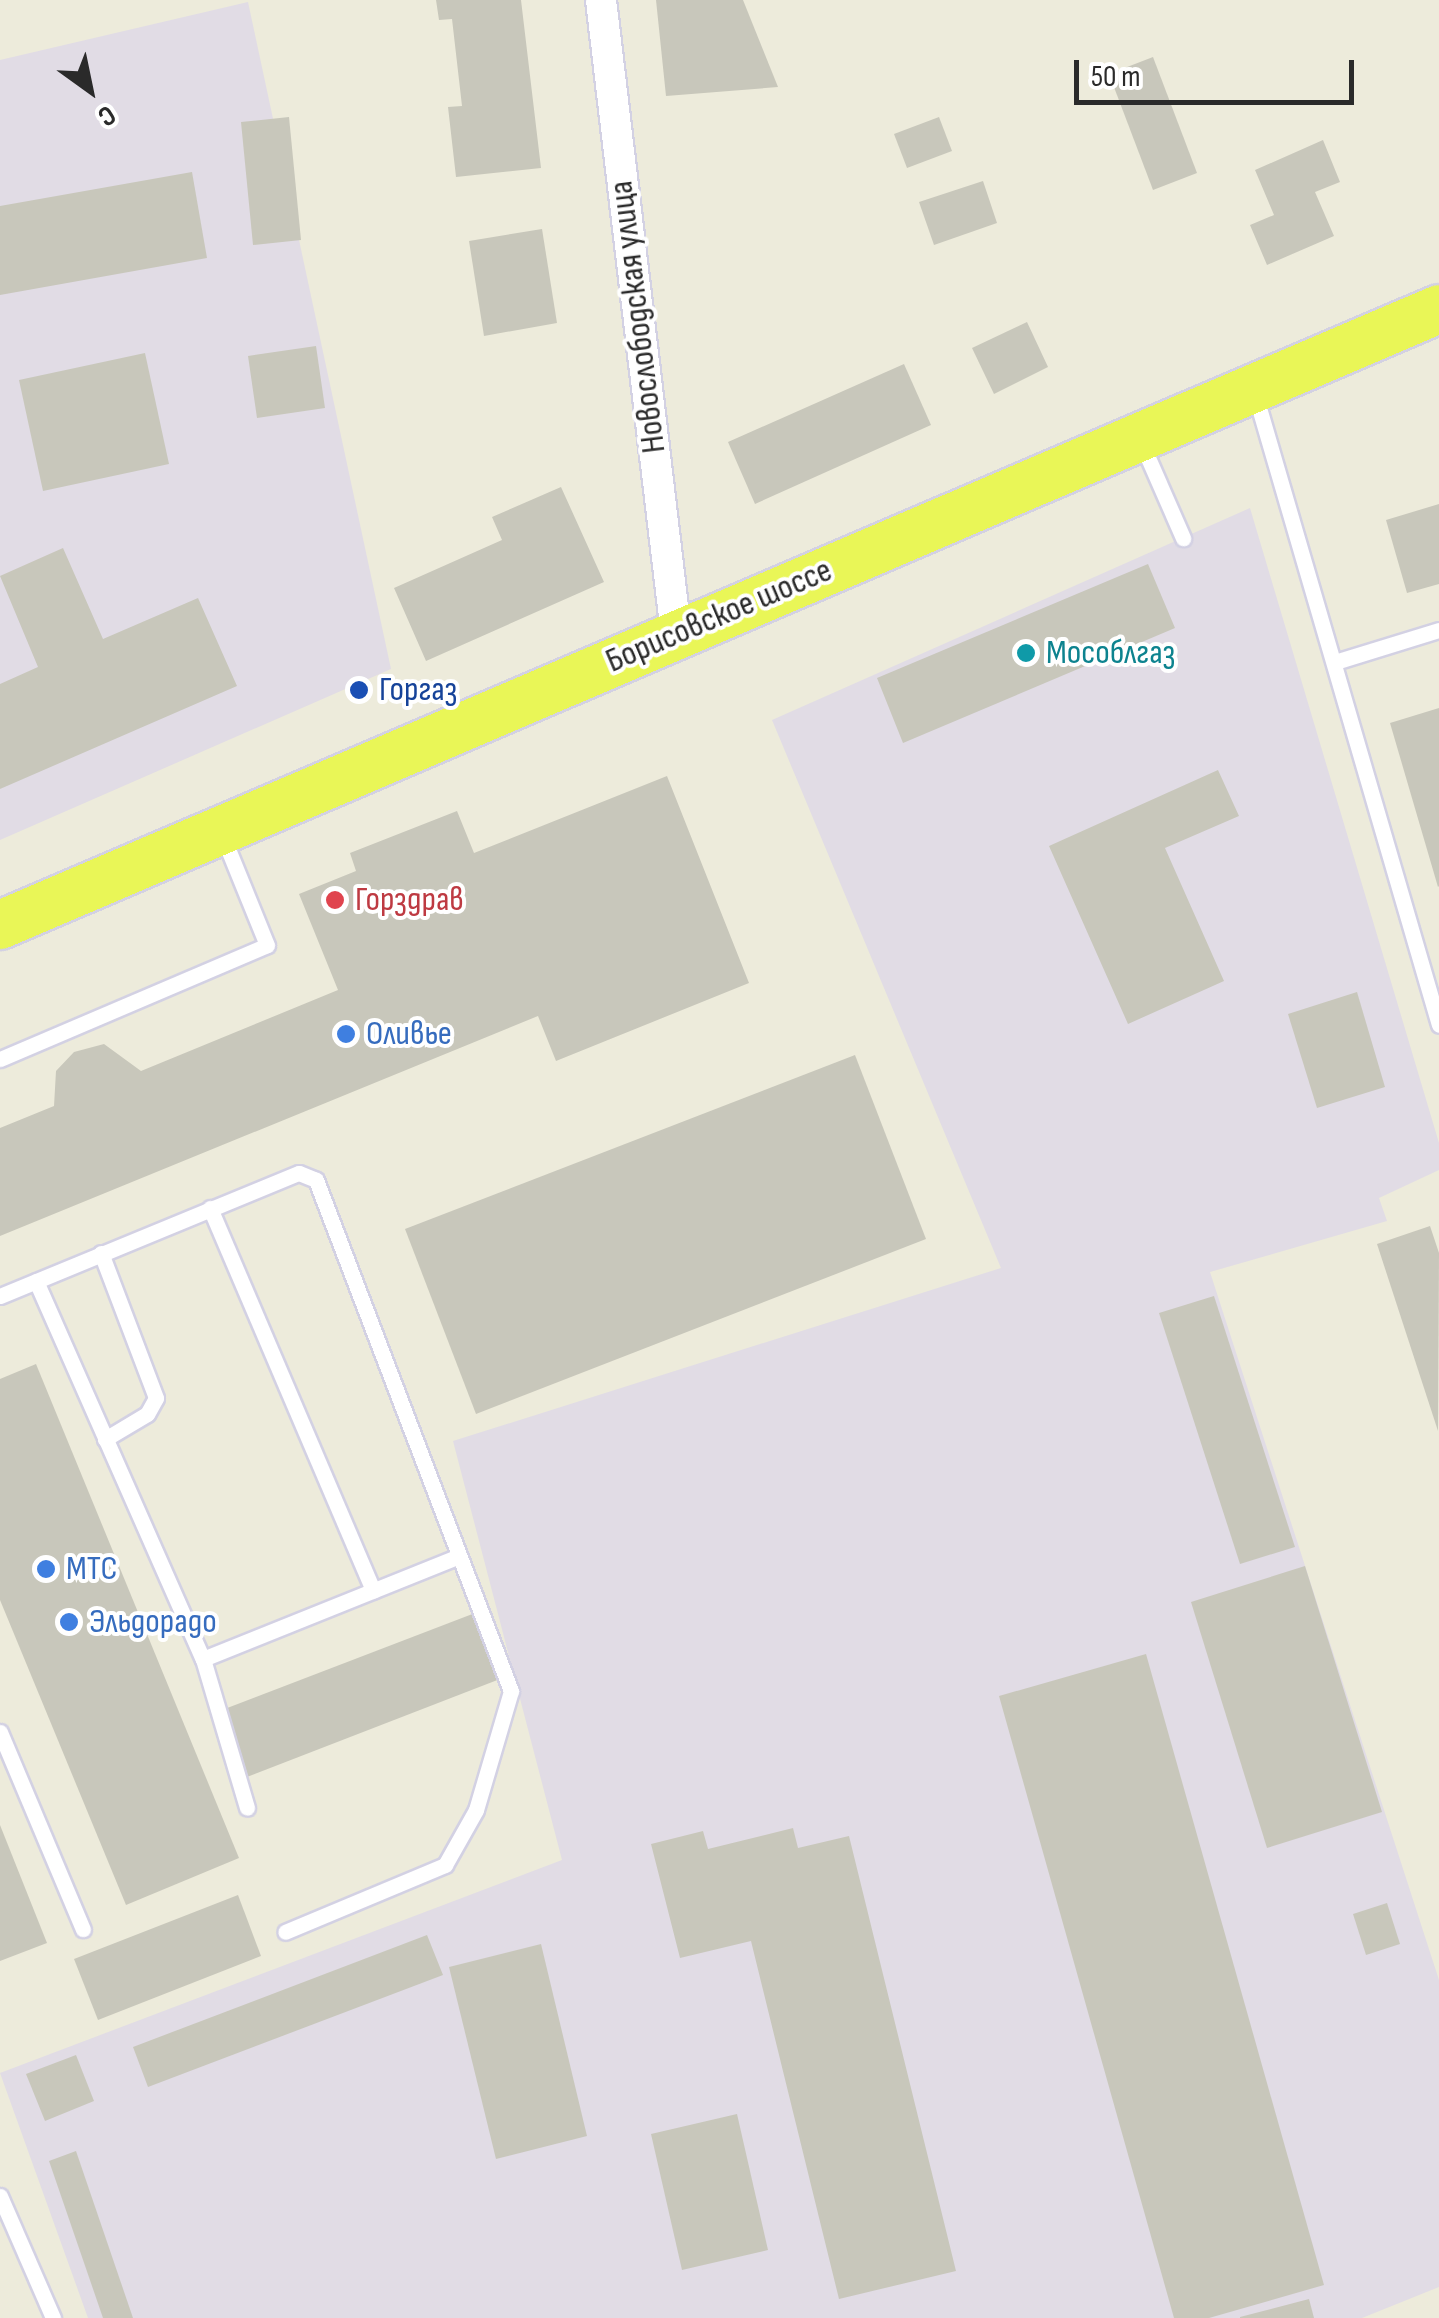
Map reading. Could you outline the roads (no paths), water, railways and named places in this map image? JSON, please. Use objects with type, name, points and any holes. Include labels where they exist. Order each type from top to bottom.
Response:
[{"type":"main road","name":"Борисовское шоссе","points":[[0,925],[1439,309]]},
{"type":"street","name":"Новослободская улица","points":[[601,0],[676,634]]},
{"type":"lane","points":[[1252,386],[1439,1025]]},
{"type":"lane","points":[[1139,436],[1184,538]]},
{"type":"lane","points":[[1335,662],[1439,630]]},
{"type":"lane","points":[[0,1060],[267,945],[220,830]]},
{"type":"lane","points":[[0,1296],[299,1172],[316,1180],[512,1692],[476,1810],[445,1864],[285,1932]]},
{"type":"lane","points":[[210,1208],[373,1591]]},
{"type":"lane","points":[[101,1253],[156,1398],[147,1414],[105,1439]]},
{"type":"lane","points":[[36,1281],[202,1659],[246,1808]]},
{"type":"lane","points":[[202,1659],[459,1556]]},
{"type":"lane","points":[[0,1732],[83,1929]]},
{"type":"lane","points":[[0,2196],[53,2318]]},
{"type":"place","name":"Мособлгаз","points":[[1026,653]]},
{"type":"place","name":"Горгаз","points":[[359,690]]},
{"type":"place","name":"Горздрав","points":[[335,900]]},
{"type":"place","name":"Оливье","points":[[346,1034]]},
{"type":"place","name":"МТС","points":[[46,1569]]},
{"type":"place","name":"Эльдорадо","points":[[69,1622]]}]
